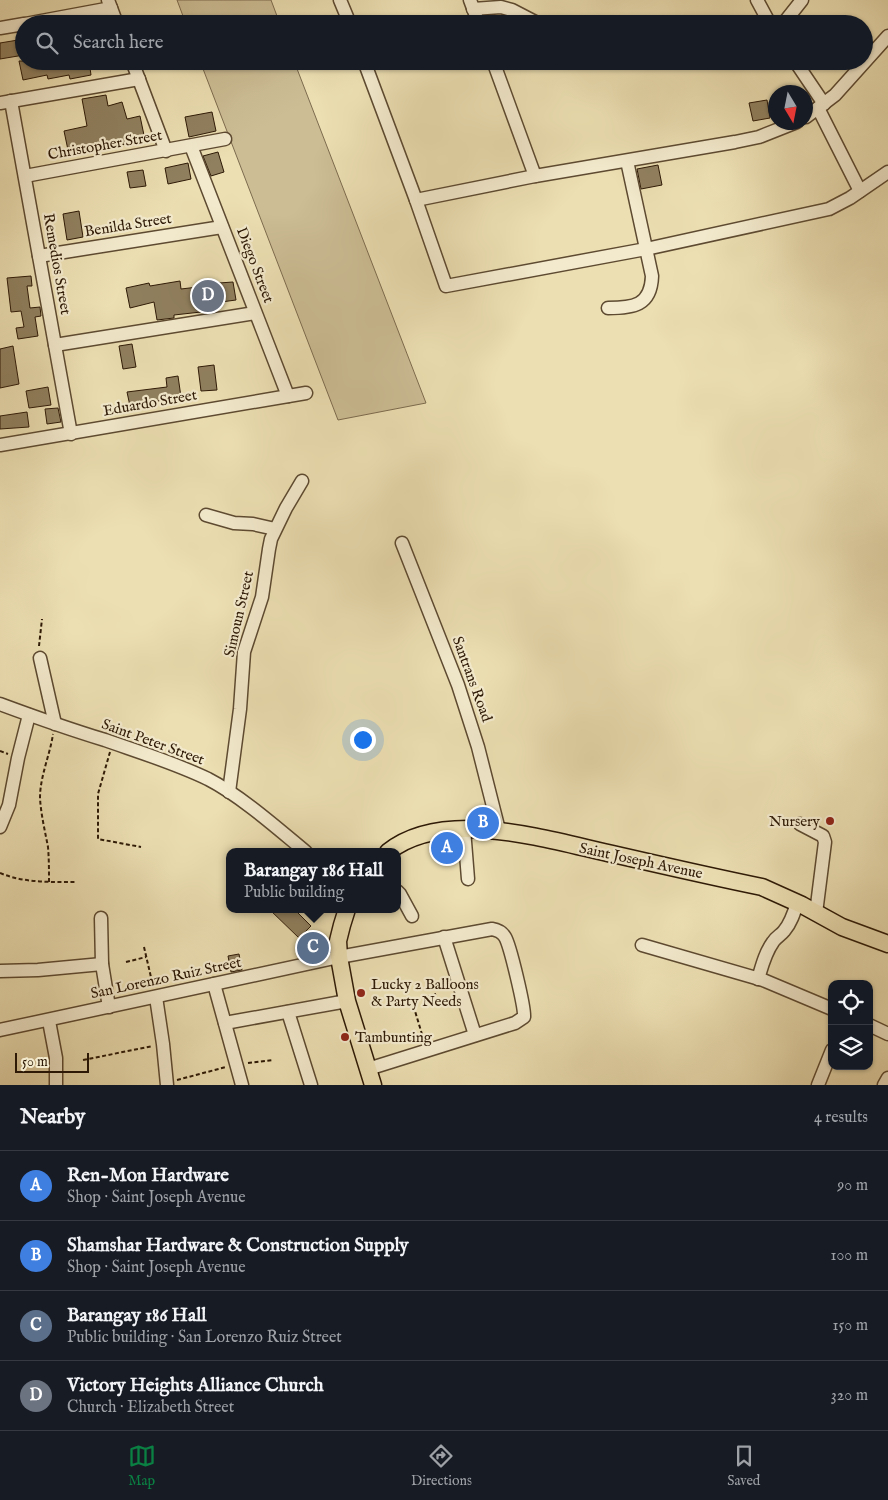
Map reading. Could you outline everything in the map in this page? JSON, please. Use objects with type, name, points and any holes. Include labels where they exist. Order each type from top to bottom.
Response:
[{"type":"main road","name":"Saint Joseph Avenue","points":[[393,848],[399,843],[421,835],[448,830],[499,830],[762,888],[797,903],[842,927],[888,944]]},
{"type":"main road","points":[[346,913],[338,941],[339,957],[347,1001],[373,1085]]},
{"type":"street","points":[[340,0],[346,15]]},
{"type":"street","points":[[757,0],[765,15]]},
{"type":"street","points":[[790,15],[802,0]]},
{"type":"street","points":[[63,15],[110,4]]},
{"type":"street","points":[[474,15],[501,7],[522,15]]},
{"type":"street","points":[[0,28],[15,26]]},
{"type":"street","points":[[873,53],[888,36]]},
{"type":"street","points":[[135,70],[166,151]]},
{"type":"street","points":[[370,70],[446,286],[646,249],[829,209],[888,172]]},
{"type":"street","points":[[496,70],[536,176]]},
{"type":"street","points":[[800,70],[821,106],[860,191]]},
{"type":"street","points":[[813,112],[835,95],[857,70]]},
{"type":"street","points":[[6,102],[138,79]]},
{"type":"street","name":"Remedios Street","points":[[6,102],[25,176],[71,434]]},
{"type":"street","points":[[416,200],[536,176],[736,142],[759,137],[777,130]]},
{"type":"street","name":"Christopher Street","points":[[25,176],[225,139]]},
{"type":"street","name":"Diego Street","points":[[190,146],[288,396]]},
{"type":"street","points":[[608,308],[632,306],[643,301],[648,296],[652,287],[652,276],[627,161]]},
{"type":"street","name":"Benilda Street","points":[[39,256],[222,226]]},
{"type":"street","points":[[55,346],[255,313]]},
{"type":"street","name":"Eduardo Street","points":[[0,446],[306,393]]},
{"type":"street","name":"Simoun Street","points":[[229,792],[240,708],[244,652],[262,597],[268,549],[275,529],[302,481]]},
{"type":"street","points":[[206,515],[234,523],[254,524],[275,529]]},
{"type":"street","name":"Santrans Road","points":[[402,543],[461,694],[478,747],[499,830]]},
{"type":"street","points":[[40,658],[55,724]]},
{"type":"street","name":"Saint Peter Street","points":[[0,704],[182,768],[209,780],[262,816],[301,848]]},
{"type":"street","points":[[0,827],[8,805],[30,715]]},
{"type":"street","points":[[800,824],[823,836],[825,842],[816,913]]},
{"type":"street","points":[[464,829],[468,879]]},
{"type":"street","points":[[401,896],[412,916]]},
{"type":"street","points":[[758,978],[769,949],[790,923],[797,903]]},
{"type":"street","points":[[100,918],[102,964],[109,1007]]},
{"type":"street","name":"San Lorenzo Ruiz Street","points":[[0,1030],[339,957],[492,929],[499,931],[507,940],[524,1005],[524,1017],[515,1023],[475,1035]]},
{"type":"street","points":[[368,1069],[475,1035],[444,937]]},
{"type":"street","points":[[642,945],[758,978],[828,1007]]},
{"type":"street","points":[[0,971],[38,970],[102,964]]},
{"type":"street","points":[[214,984],[242,1085]]},
{"type":"street","points":[[156,997],[167,1084]]},
{"type":"street","points":[[225,1023],[347,1001]]},
{"type":"street","points":[[288,1012],[311,1085]]},
{"type":"street","points":[[49,1020],[56,1058],[56,1085]]},
{"type":"street","points":[[873,1027],[888,1034]]},
{"type":"street","points":[[818,1085],[828,1060]]},
{"type":"street","points":[[884,1085],[888,1078]]},
{"type":"path","points":[[40,658],[39,640],[42,619]]},
{"type":"path","points":[[49,882],[49,857],[40,796],[55,724]]},
{"type":"path","points":[[112,743],[98,794],[98,839],[141,847]]},
{"type":"path","points":[[0,873],[22,880],[75,882]]},
{"type":"path","points":[[144,948],[156,997]]},
{"type":"path","points":[[126,962],[146,957]]},
{"type":"path","points":[[426,1050],[412,1001],[436,994]]},
{"type":"path","points":[[83,1060],[163,1044]]},
{"type":"path","points":[[167,1084],[236,1064],[272,1060]]},
{"type":"shaded area","points":[[177,0],[271,0],[277,15],[183,15]]},
{"type":"shaded area","points":[[203,70],[297,70],[426,403],[338,420]]},
{"type":"building","points":[[15,40],[15,56],[0,59],[0,43]]},
{"type":"building","points":[[21,70],[90,70],[91,75],[70,79],[69,75],[48,79],[47,75],[23,80]]},
{"type":"building","points":[[106,95],[108,106],[122,102],[127,119],[140,116],[145,140],[117,146],[116,142],[68,150],[64,131],[87,126],[82,99]]},
{"type":"building","points":[[767,100],[768,118],[753,121],[749,103]]},
{"type":"building","points":[[212,112],[216,131],[189,137],[185,117]]},
{"type":"building","points":[[218,152],[224,172],[211,176],[203,156]]},
{"type":"building","points":[[188,163],[191,179],[168,184],[165,168]]},
{"type":"building","points":[[658,165],[662,185],[641,189],[637,169]]},
{"type":"building","points":[[143,170],[146,186],[130,188],[127,172]]},
{"type":"building","points":[[79,211],[83,237],[67,240],[63,214]]},
{"type":"building","points":[[31,276],[32,286],[27,286],[30,308],[40,307],[41,316],[35,317],[38,336],[18,339],[16,328],[24,327],[21,311],[11,312],[7,278]]},
{"type":"building","points":[[180,281],[181,289],[198,287],[201,312],[174,315],[174,318],[157,320],[154,302],[130,308],[126,288],[149,283],[150,286]]},
{"type":"building","points":[[233,282],[236,300],[221,302],[219,283]]},
{"type":"building","points":[[132,344],[136,367],[123,369],[119,346]]},
{"type":"building","points":[[13,346],[19,384],[0,388],[0,349]]},
{"type":"building","points":[[214,365],[217,390],[201,391],[198,367]]},
{"type":"building","points":[[178,376],[181,397],[130,406],[127,392],[167,387],[166,378]]},
{"type":"building","points":[[48,387],[51,405],[29,408],[26,391]]},
{"type":"building","points":[[58,408],[61,422],[47,424],[45,409]]},
{"type":"building","points":[[27,412],[29,427],[0,429],[0,416]]},
{"type":"building","points":[[451,844],[453,855],[442,857],[440,846]]},
{"type":"building","points":[[273,913],[298,913],[311,926],[299,938]]},
{"type":"building","points":[[324,937],[327,951],[302,957],[299,943]]},
{"type":"building","points":[[239,954],[242,970],[231,972],[228,956]]},
{"type":"place","name":"Victory Heights Alliance Church","points":[[208,296]]},
{"type":"place","name":"Nursery","points":[[830,821]]},
{"type":"place","name":"Shamshar Hardware & Construction Supply","points":[[483,823]]},
{"type":"place","name":"Ren-Mon Hardware","points":[[447,848]]},
{"type":"place","name":"Barangay 186 Hall","points":[[313,948]]},
{"type":"place","name":"Lucky 2 Balloons & Party Needs","points":[[361,993]]},
{"type":"place","name":"Tambunting","points":[[345,1037]]}]
